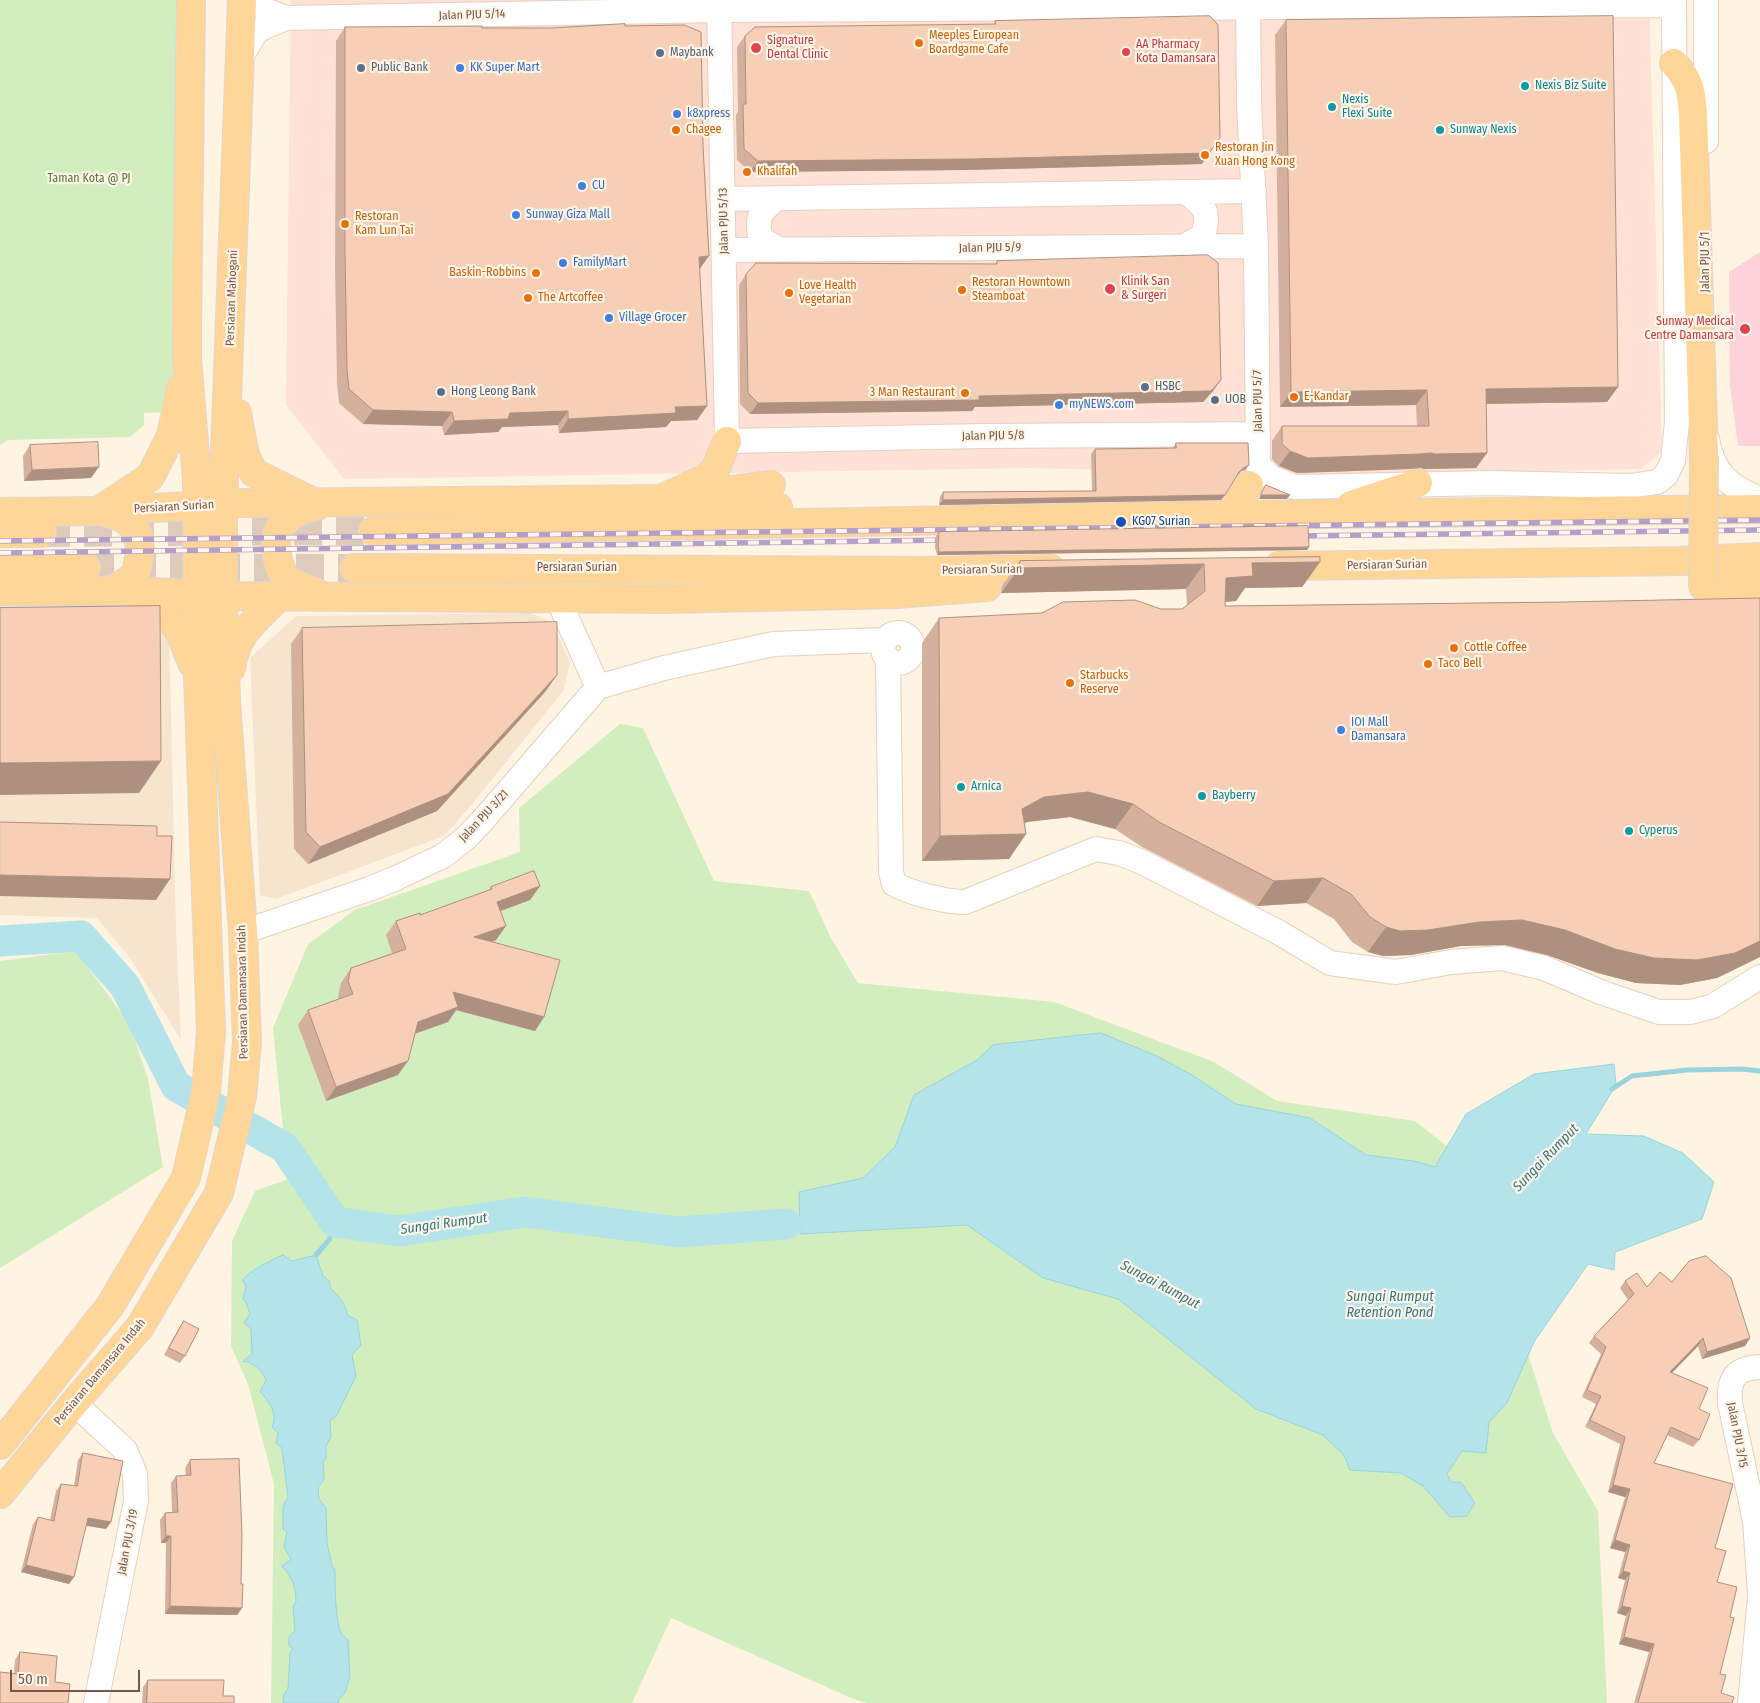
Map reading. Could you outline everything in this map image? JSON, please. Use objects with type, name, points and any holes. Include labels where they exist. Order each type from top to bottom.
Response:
[{"type":"main road","name":"Persiaran Mahogani","points":[[191,0],[187,359],[197,480],[210,505]]},
{"type":"main road","name":"Persiaran Mahogani","points":[[210,595],[210,505],[232,298],[242,0]]},
{"type":"main road","points":[[1674,63],[1685,76],[1690,87],[1693,115],[1703,409],[1703,586],[1760,584]]},
{"type":"main road","points":[[232,298],[230,370],[245,454],[254,473],[327,502]]},
{"type":"main road","points":[[99,511],[150,477],[171,436],[187,359]]},
{"type":"main road","points":[[662,499],[706,478],[715,470],[727,441]]},
{"type":"main road","points":[[1230,515],[1249,479]]},
{"type":"main road","points":[[1326,514],[1418,483]]},
{"type":"main road","points":[[662,499],[771,485]]},
{"type":"main road","name":"Persiaran Surian","points":[[0,512],[99,511],[210,505],[327,502],[662,499],[763,507],[1096,502],[1146,506],[1186,517]]},
{"type":"main road","points":[[325,597],[288,580],[281,571],[277,554],[276,535],[286,518],[305,508],[327,502]]},
{"type":"main road","name":"Persiaran Surian","points":[[373,531],[1230,515],[1760,509]]},
{"type":"main road","points":[[99,511],[115,514],[131,523],[138,534],[140,547],[136,574],[126,582],[107,591]]},
{"type":"main road","points":[[0,533],[42,532]]},
{"type":"main road","name":"Persiaran Surian","points":[[1258,566],[1679,561],[1760,557]]},
{"type":"main road","points":[[0,568],[86,568]]},
{"type":"main road","name":"Persiaran Surian","points":[[0,591],[138,591],[210,595],[325,597],[667,600],[896,594],[1070,575],[923,571],[354,568]]},
{"type":"main road","points":[[138,591],[164,607],[181,635],[198,676]]},
{"type":"main road","points":[[0,1445],[110,1306],[186,1178],[206,1091],[211,1032],[198,676],[210,595]]},
{"type":"main road","name":"Persiaran Damansara Indah","points":[[0,1494],[74,1403],[140,1328],[219,1193],[242,1097],[247,1042],[243,932],[226,702],[210,595]]},
{"type":"main road","points":[[226,702],[233,658],[240,636],[281,595]]},
{"type":"main road","points":[[209,997],[217,964],[223,951],[243,932]]},
{"type":"street","points":[[256,0],[265,10],[286,18]]},
{"type":"street","name":"Jalan PJU 5/1","points":[[1706,0],[1706,433],[1709,452],[1727,482],[1743,492],[1760,499]]},
{"type":"street","name":"Jalan PJU 5/14","points":[[241,57],[256,32],[266,26],[286,18],[325,9],[719,5],[1674,2]]},
{"type":"street","points":[[1674,2],[1675,376],[1677,422],[1674,446],[1679,461],[1686,467],[1693,469],[1702,467],[1706,463],[1709,452]]},
{"type":"street","name":"Jalan PJU 5/7","points":[[1248,4],[1249,103],[1256,246],[1258,465],[1272,478],[1295,486],[1492,482],[1630,486],[1657,482],[1666,475],[1673,461],[1674,446]]},
{"type":"street","name":"Jalan PJU 5/13","points":[[719,5],[725,250],[727,441]]},
{"type":"street","points":[[724,200],[1254,191]]},
{"type":"street","points":[[1184,246],[1203,236],[1207,222],[1203,206],[1187,193]]},
{"type":"street","points":[[775,199],[760,213],[758,224],[760,238],[778,249]]},
{"type":"street","name":"Jalan PJU 5/9","points":[[725,250],[1256,246]]},
{"type":"street","name":"Jalan PJU 5/8","points":[[727,441],[985,436],[1258,434]]},
{"type":"street","points":[[558,598],[598,687],[664,668],[773,644],[887,649],[891,872],[894,884],[902,889],[955,902],[966,902],[1096,850],[1119,854],[1142,862],[1278,932],[1330,964],[1396,972],[1451,962],[1502,958],[1544,968],[1659,1012],[1691,1012],[1713,1006],[1760,977]]},
{"type":"street","name":"Jalan PJU 3/21","points":[[243,932],[369,889],[442,856],[466,838],[483,820],[598,687]]},
{"type":"street","name":"Jalan PJU 3/15","points":[[1760,1367],[1744,1370],[1734,1376],[1729,1388],[1730,1403],[1758,1518],[1760,1592]]},
{"type":"street","name":"Jalan PJU 3/19","points":[[74,1403],[125,1450],[134,1474],[136,1500],[96,1703]]},
{"type":"street","points":[[1750,1703],[1760,1598]]},
{"type":"shaded area","points":[[291,0],[1649,0],[1662,451],[1641,469],[1346,475],[1028,468],[344,479],[286,405]]},
{"type":"shaded area","name":"Sunway Medical Centre Damansara","points":[[1760,252],[1760,446],[1738,446],[1730,385],[1729,272]]},
{"type":"shaded area","points":[[142,599],[169,629],[176,929],[181,1040],[130,958],[97,918],[0,915],[0,601]]},
{"type":"shaded area","points":[[531,613],[552,623],[570,662],[564,690],[469,808],[444,836],[276,899],[260,895],[250,658],[296,616]]},
{"type":"green space","name":"Taman Kota @ PJ","points":[[0,0],[179,0],[177,359],[163,412],[144,413],[144,425],[130,437],[8,440],[0,445]]},
{"type":"green space","points":[[620,724],[643,728],[714,881],[809,891],[831,938],[858,983],[1054,1002],[1214,1062],[1277,1101],[1415,1121],[1467,1162],[1553,1433],[1598,1511],[1607,1703],[867,1703],[851,1698],[671,1618],[632,1703],[271,1703],[274,1484],[248,1384],[231,1346],[232,1241],[255,1191],[294,1177],[283,1130],[273,1028],[308,944],[355,910],[520,852],[519,808]]},
{"type":"green space","points":[[76,951],[130,1025],[148,1079],[163,1167],[0,1268],[0,961]]},
{"type":"water","name":"Sungai Rumput Retention Pond","points":[[1101,1033],[1157,1056],[1192,1075],[1236,1104],[1310,1118],[1366,1155],[1414,1161],[1435,1167],[1466,1114],[1534,1074],[1614,1064],[1616,1085],[1586,1134],[1644,1136],[1683,1153],[1714,1182],[1702,1219],[1615,1252],[1614,1270],[1588,1264],[1534,1342],[1507,1403],[1489,1422],[1486,1453],[1462,1451],[1447,1474],[1451,1482],[1461,1482],[1475,1503],[1467,1516],[1450,1517],[1423,1486],[1401,1473],[1350,1470],[1344,1455],[1323,1435],[1256,1409],[1118,1299],[1043,1278],[967,1225],[800,1234],[799,1192],[863,1178],[895,1147],[914,1095],[977,1060],[993,1045]]},
{"type":"water","points":[[283,1255],[292,1261],[316,1255],[323,1276],[330,1282],[330,1288],[343,1303],[347,1315],[357,1320],[361,1345],[352,1355],[356,1376],[337,1415],[330,1421],[331,1437],[326,1446],[326,1458],[323,1462],[324,1480],[318,1487],[319,1499],[326,1508],[327,1542],[332,1566],[335,1570],[338,1622],[342,1634],[348,1640],[350,1677],[345,1693],[338,1703],[283,1703],[284,1694],[288,1689],[290,1652],[293,1649],[289,1646],[289,1637],[295,1630],[293,1606],[296,1602],[293,1582],[282,1566],[291,1559],[284,1547],[287,1532],[283,1529],[283,1508],[288,1497],[282,1448],[276,1443],[278,1433],[272,1427],[274,1422],[273,1412],[260,1391],[266,1381],[258,1368],[251,1363],[243,1361],[252,1354],[251,1329],[244,1323],[250,1314],[243,1299],[246,1286],[242,1280],[251,1272]]},
{"type":"building","points":[[1210,16],[1218,25],[1220,138],[1209,153],[972,159],[758,161],[744,149],[743,104],[746,104],[745,36],[755,27],[996,24],[995,21]]},
{"type":"building","name":"Sunway Nexis","points":[[1613,16],[1618,387],[1486,389],[1487,453],[1431,453],[1308,458],[1290,451],[1282,444],[1282,426],[1429,426],[1427,390],[1291,392],[1286,20]]},
{"type":"building","name":"Sunway Giza Mall","points":[[625,24],[625,26],[684,25],[701,32],[703,146],[709,256],[699,257],[707,406],[675,407],[676,413],[568,419],[568,411],[510,413],[508,419],[454,421],[452,412],[373,410],[349,389],[347,370],[345,27],[482,26],[482,28],[551,28]]},
{"type":"building","points":[[1208,255],[1218,263],[1221,380],[1211,391],[979,396],[979,400],[758,403],[748,393],[746,274],[756,263],[997,264],[997,261]]},
{"type":"building","points":[[98,442],[99,467],[32,470],[30,445]]},
{"type":"building","points":[[1176,443],[1248,443],[1249,465],[1239,472],[1225,495],[943,500],[943,492],[1096,491],[1095,449],[1176,448]]},
{"type":"building","points":[[1266,485],[1290,495],[1261,495]]},
{"type":"building","points":[[1308,526],[1309,547],[939,552],[938,545],[939,532]]},
{"type":"building","name":"IOI Mall Damansara","points":[[1320,557],[1320,562],[1252,563],[1253,576],[1226,578],[1225,606],[1760,598],[1760,941],[1735,953],[1697,960],[1654,958],[1615,949],[1565,930],[1522,920],[1479,922],[1428,930],[1400,931],[1386,927],[1370,917],[1351,894],[1323,878],[1274,881],[1159,822],[1133,804],[1088,792],[1044,797],[1022,809],[1026,834],[940,836],[939,618],[1042,613],[1063,602],[1135,600],[1161,609],[1182,609],[1205,591],[1204,564],[1019,568],[1020,561]]},
{"type":"building","points":[[160,606],[161,761],[0,763],[0,608]]},
{"type":"building","points":[[557,622],[557,675],[448,794],[320,847],[306,832],[302,628]]},
{"type":"building","points":[[0,822],[157,826],[157,836],[172,836],[170,879],[0,875]]},
{"type":"building","points":[[534,871],[540,886],[497,902],[506,926],[474,937],[560,960],[544,1017],[453,992],[458,1007],[418,1022],[408,1061],[336,1087],[308,1010],[353,994],[348,981],[351,968],[406,949],[396,921],[420,913],[420,915],[492,889],[491,887]]},
{"type":"building","points":[[1706,1256],[1731,1278],[1750,1338],[1707,1352],[1703,1338],[1670,1372],[1708,1388],[1699,1409],[1710,1414],[1699,1440],[1671,1427],[1654,1463],[1733,1484],[1715,1548],[1726,1551],[1717,1582],[1737,1587],[1730,1617],[1734,1618],[1720,1674],[1726,1675],[1721,1693],[1734,1697],[1732,1703],[1638,1703],[1654,1644],[1624,1637],[1631,1608],[1622,1606],[1630,1573],[1623,1571],[1630,1545],[1615,1540],[1630,1489],[1613,1485],[1625,1437],[1590,1420],[1601,1396],[1587,1390],[1606,1347],[1594,1336],[1634,1294],[1625,1281],[1637,1273],[1647,1287],[1660,1272],[1672,1282],[1689,1261]]},
{"type":"building","points":[[184,1321],[199,1329],[185,1356],[169,1348]]},
{"type":"building","points":[[83,1453],[123,1461],[111,1522],[88,1518],[74,1577],[26,1565],[38,1517],[54,1521],[61,1484],[77,1486]]},
{"type":"building","points":[[239,1459],[242,1608],[170,1606],[171,1536],[166,1536],[165,1513],[178,1512],[176,1476],[191,1475],[190,1460]]},
{"type":"building","points":[[20,1652],[57,1656],[55,1682],[70,1684],[68,1703],[0,1703],[0,1672],[18,1674]]},
{"type":"building","points":[[148,1680],[224,1680],[223,1696],[234,1696],[234,1703],[147,1703]]},
{"type":"waterway","name":"Sungai Rumput","points":[[0,941],[81,936],[125,986],[176,1086],[285,1148],[335,1222],[399,1231],[525,1212],[678,1232],[786,1224]]},
{"type":"waterway","name":"Sungai Rumput","points":[[1612,1089],[1632,1076],[1687,1070],[1742,1069],[1760,1071]]},
{"type":"waterway","points":[[316,1255],[329,1240],[335,1222]]},
{"type":"tunnel","points":[[42,533],[373,531]]},
{"type":"tunnel","points":[[86,567],[354,568]]},
{"type":"railway","points":[[0,541],[1760,520]]},
{"type":"railway","points":[[1295,536],[1760,530]]},
{"type":"railway","points":[[0,553],[950,540]]},
{"type":"place","name":"Meeples European Boardgame Cafe","points":[[919,43]]},
{"type":"place","name":"Signature Dental Clinic","points":[[756,48]]},
{"type":"place","name":"AA Pharmacy Kota Damansara","points":[[1126,52]]},
{"type":"place","name":"Maybank","points":[[660,53]]},
{"type":"place","name":"Public Bank","points":[[361,68]]},
{"type":"place","name":"KK Super Mart","points":[[460,68]]},
{"type":"place","name":"Nexis Biz Suite","points":[[1525,86]]},
{"type":"place","name":"Nexis Flexi Suite","points":[[1332,107]]},
{"type":"place","name":"k8xpress","points":[[677,114]]},
{"type":"place","name":"Chagee","points":[[676,130]]},
{"type":"place","name":"Sunway Nexis","points":[[1440,130]]},
{"type":"place","name":"Restoran Jin Xuan Hong Kong","points":[[1205,155]]},
{"type":"place","name":"Khalifah","points":[[747,172]]},
{"type":"place","name":"CU","points":[[582,186]]},
{"type":"place","name":"Sunway Giza Mall","points":[[516,215]]},
{"type":"place","name":"Restoran Kam Lun Tai","points":[[345,224]]},
{"type":"place","name":"FamilyMart","points":[[563,263]]},
{"type":"place","name":"Baskin-Robbins","points":[[536,273]]},
{"type":"place","name":"Klinik San & Surgeri","points":[[1110,289]]},
{"type":"place","name":"Restoran Howntown Steamboat","points":[[962,290]]},
{"type":"place","name":"Love Health Vegetarian","points":[[789,293]]},
{"type":"place","name":"The Artcoffee","points":[[528,298]]},
{"type":"place","name":"Village Grocer","points":[[609,318]]},
{"type":"place","name":"Sunway Medical Centre Damansara","points":[[1745,329]]},
{"type":"place","name":"HSBC","points":[[1145,387]]},
{"type":"place","name":"Hong Leong Bank","points":[[441,392]]},
{"type":"place","name":"3 Man Restaurant","points":[[965,393]]},
{"type":"place","name":"E-Kandar","points":[[1294,397]]},
{"type":"place","name":"UOB","points":[[1215,400]]},
{"type":"place","name":"myNEWS.com","points":[[1059,405]]},
{"type":"place","name":"KG07 Surian","points":[[1121,522]]},
{"type":"place","name":"Cottle Coffee","points":[[1454,648]]},
{"type":"place","name":"Taco Bell","points":[[1428,664]]},
{"type":"place","name":"Starbucks Reserve","points":[[1070,683]]},
{"type":"place","name":"IOI Mall Damansara","points":[[1341,730]]},
{"type":"place","name":"Arnica","points":[[961,787]]},
{"type":"place","name":"Bayberry","points":[[1202,796]]},
{"type":"place","name":"Cyperus","points":[[1629,831]]}]
